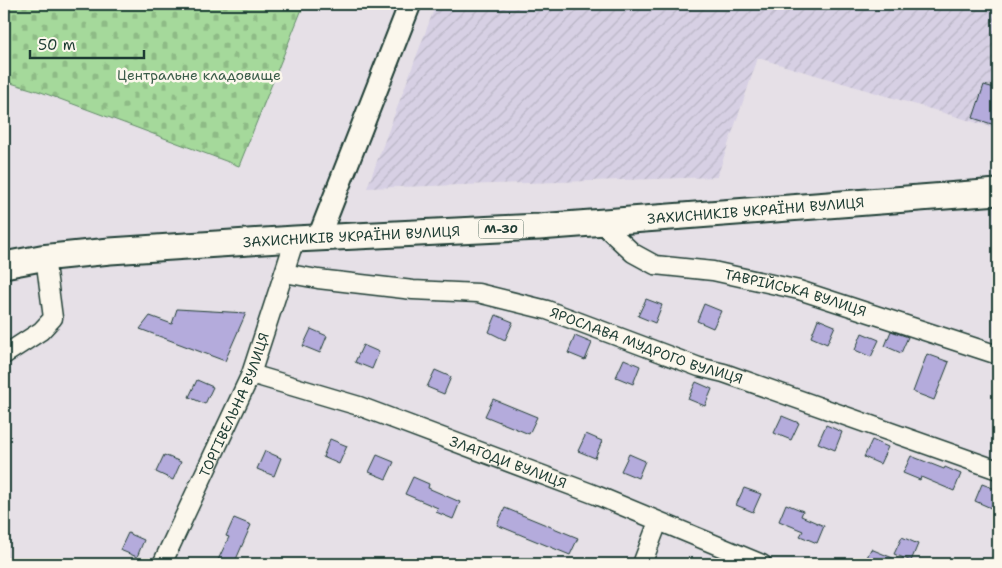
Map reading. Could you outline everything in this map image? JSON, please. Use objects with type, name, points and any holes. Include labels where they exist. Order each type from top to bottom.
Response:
[{"type":"highway","name":"ЗАХИСНИКІВ УКРАЇНИ ВУЛИЦЯ","points":[[4,265],[45,258],[110,251],[600,222],[998,192]]},
{"type":"main road","points":[[306,239],[410,4]]},
{"type":"street","name":"ТАВРІЙСЬКА ВУЛИЦЯ","points":[[600,222],[633,253],[655,265],[713,271],[798,290],[998,355]]},
{"type":"street","name":"ТОРГІВЕЛЬНА ВУЛИЦЯ","points":[[162,564],[251,374],[284,273],[306,239]]},
{"type":"street","points":[[4,355],[42,331],[53,318],[45,258]]},
{"type":"street","name":"ЯРОСЛАВА МУДРОГО ВУЛИЦЯ","points":[[284,273],[318,279],[413,290],[478,293],[547,310],[699,367],[724,373],[998,470]]},
{"type":"street","name":"ЗЛАГОДИ ВУЛИЦЯ","points":[[251,374],[359,406],[596,495],[762,564]]},
{"type":"street","points":[[642,564],[658,522]]},
{"type":"shaded area","points":[[436,4],[998,4],[998,129],[758,58],[717,177],[367,188]]},
{"type":"green space","name":"Центральне кладовище","points":[[4,4],[304,4],[239,166],[41,92],[4,81]]},
{"type":"building","points":[[984,85],[998,89],[998,126],[973,118]]},
{"type":"building","points":[[646,299],[662,305],[655,323],[638,316]]},
{"type":"building","points":[[704,304],[721,311],[713,328],[697,321]]},
{"type":"building","points":[[177,309],[246,313],[225,361],[140,329],[150,316],[172,324]]},
{"type":"building","points":[[496,315],[513,322],[505,340],[489,332]]},
{"type":"building","points":[[818,319],[835,326],[827,344],[811,337]]},
{"type":"building","points":[[311,329],[327,336],[320,353],[303,346]]},
{"type":"building","points":[[891,331],[908,337],[901,353],[885,346]]},
{"type":"building","points":[[862,333],[879,340],[871,357],[855,350]]},
{"type":"building","points":[[575,336],[592,343],[585,360],[568,353]]},
{"type":"building","points":[[363,345],[379,352],[372,369],[355,362]]},
{"type":"building","points":[[927,354],[949,362],[934,400],[913,392]]},
{"type":"building","points":[[624,359],[640,366],[633,384],[616,377]]},
{"type":"building","points":[[435,370],[451,377],[444,394],[427,387]]},
{"type":"building","points":[[197,380],[213,387],[205,404],[189,397]]},
{"type":"building","points":[[696,382],[712,389],[705,406],[688,399]]},
{"type":"building","points":[[493,399],[537,417],[529,434],[485,416]]},
{"type":"building","points":[[782,416],[799,423],[791,440],[774,433]]},
{"type":"building","points":[[826,425],[842,432],[835,450],[818,443]]},
{"type":"building","points":[[586,434],[602,441],[595,458],[578,451]]},
{"type":"building","points":[[330,439],[347,446],[339,464],[323,457]]},
{"type":"building","points":[[872,440],[888,447],[880,464],[864,457]]},
{"type":"building","points":[[265,451],[281,458],[274,476],[257,469]]},
{"type":"building","points":[[629,454],[645,461],[638,478],[621,471]]},
{"type":"building","points":[[164,455],[181,462],[173,480],[156,472]]},
{"type":"building","points":[[377,455],[394,462],[386,479],[369,472]]},
{"type":"building","points":[[911,456],[961,474],[954,491],[921,477],[920,480],[903,473]]},
{"type":"building","points":[[413,477],[429,484],[428,488],[460,502],[453,519],[436,512],[438,508],[405,494]]},
{"type":"building","points":[[982,484],[998,490],[991,508],[975,501]]},
{"type":"building","points":[[744,488],[761,494],[753,512],[736,505]]},
{"type":"building","points":[[786,504],[803,511],[801,516],[824,526],[817,543],[800,536],[803,531],[779,521]]},
{"type":"building","points":[[505,508],[578,538],[570,555],[497,525]]},
{"type":"building","points":[[234,518],[251,525],[234,564],[216,564],[229,537],[226,536]]},
{"type":"building","points":[[128,533],[144,540],[137,557],[120,550]]},
{"type":"building","points":[[902,537],[918,544],[911,561],[894,554]]},
{"type":"building","points":[[871,549],[907,564],[864,564]]}]
